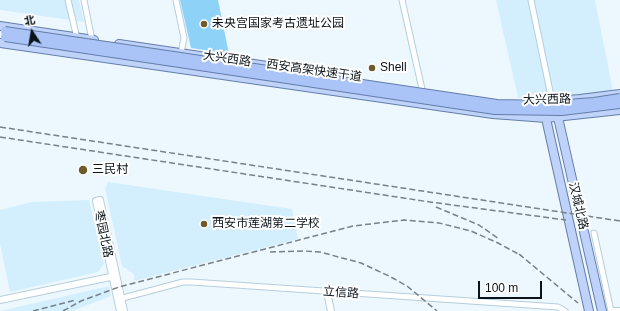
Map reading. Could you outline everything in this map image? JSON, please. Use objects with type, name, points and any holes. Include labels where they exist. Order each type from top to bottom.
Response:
[{"type":"highway","name":"西安高架快速干道","points":[[2,34],[497,104],[554,105],[620,98]]},
{"type":"highway","name":"西安高架快速干道","points":[[2,34],[495,110],[562,111],[620,104]]},
{"type":"main road","name":"大兴西路","points":[[2,34],[92,40],[501,101],[543,102],[620,94]]},
{"type":"main road","name":"大兴西路","points":[[2,34],[493,114],[546,118],[620,110]]},
{"type":"main road","name":"汉城北路","points":[[552,101],[558,117],[602,311]]},
{"type":"main road","name":"汉城北路","points":[[543,102],[589,311]]},
{"type":"street","points":[[68,0],[76,38]]},
{"type":"street","points":[[84,0],[92,40]]},
{"type":"street","points":[[176,0],[184,38],[181,53]]},
{"type":"street","points":[[402,0],[422,89]]},
{"type":"street","points":[[531,0],[552,101]]},
{"type":"street","name":"枣园北路","points":[[115,276],[100,200],[96,201],[120,298],[124,311]]},
{"type":"street","points":[[594,233],[611,311],[620,311]]},
{"type":"street","points":[[0,300],[115,276]]},
{"type":"street","name":"立信路","points":[[120,298],[182,282],[558,307],[565,311]]},
{"type":"street","points":[[327,292],[332,311]]},
{"type":"street","name":"枣园北路","points":[[120,298],[120,311]]},
{"type":"shaded area","points":[[0,0],[79,0],[84,22],[0,10]]},
{"type":"shaded area","name":"未央宫国家考古遗址公园","points":[[180,0],[218,0],[229,54],[191,48]]},
{"type":"shaded area","points":[[496,0],[595,0],[613,91],[575,97],[518,98]]},
{"type":"shaded area","name":"西安市莲湖第二学校","points":[[108,182],[292,209],[298,239],[134,281],[134,274],[122,266],[105,188]]},
{"type":"shaded area","points":[[89,200],[104,264],[98,272],[10,292],[0,244],[0,210],[32,202]]},
{"type":"shaded area","points":[[109,286],[111,296],[72,311],[0,311]]},
{"type":"railway","points":[[0,127],[620,221]]},
{"type":"railway","points":[[0,137],[430,202],[566,220]]},
{"type":"railway","points":[[436,207],[479,225],[499,239]]},
{"type":"railway","points":[[63,311],[81,301],[119,287],[353,226],[404,220],[439,223],[471,231],[522,256]]},
{"type":"railway","points":[[270,252],[320,252],[361,263],[407,286],[437,311]]},
{"type":"railway","points":[[519,254],[578,303]]},
{"type":"railway","points":[[33,311],[76,300]]},
{"type":"place","name":"未央宫国家考古遗址公园","points":[[204,24]]},
{"type":"place","name":"Shell","points":[[372,68]]},
{"type":"place","name":"三民村","points":[[83,170]]},
{"type":"place","name":"西安市莲湖第二学校","points":[[204,224]]}]
